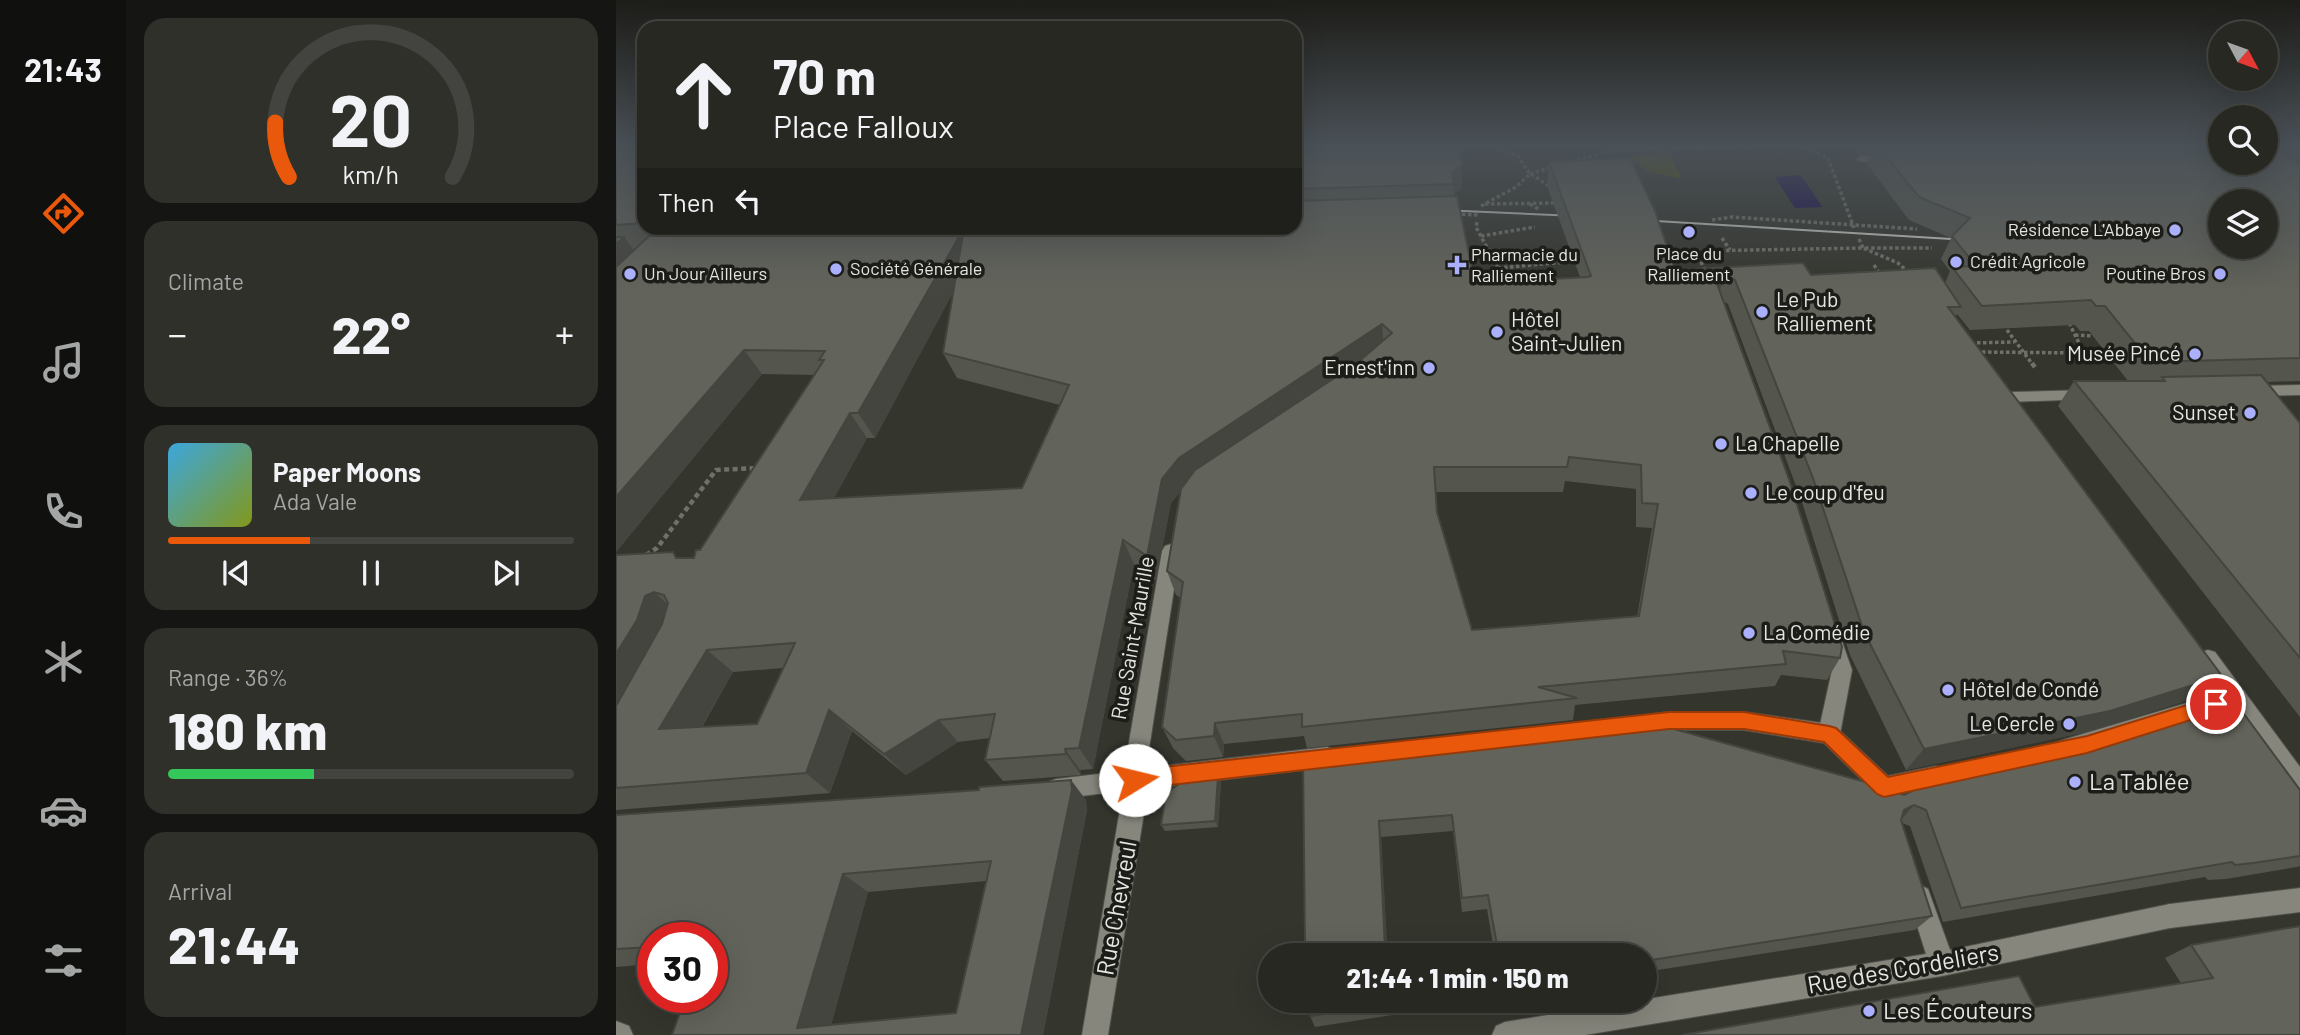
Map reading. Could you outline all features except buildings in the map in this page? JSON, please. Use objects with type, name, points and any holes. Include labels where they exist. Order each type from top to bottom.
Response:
[{"type":"street","points":[[1973,348],[2027,419]]},
{"type":"street","points":[[2231,392],[2300,390]]},
{"type":"street","points":[[2010,397],[2107,395]]},
{"type":"street","name":"Rue Saint-Maurille","points":[[1135,780],[1135,760],[1174,533]]},
{"type":"street","points":[[1826,619],[1842,670],[1829,734]]},
{"type":"street","points":[[2195,642],[2300,785]]},
{"type":"street","points":[[2046,753],[2087,744],[2237,697]]},
{"type":"street","points":[[1614,727],[1669,721],[1744,721],[1829,734],[1886,792],[1952,773]]},
{"type":"street","points":[[1031,791],[1100,786],[1355,754]]},
{"type":"street","name":"Rue Chevreul","points":[[1095,1035],[1134,807],[1135,780]]},
{"type":"street","points":[[1912,872],[1942,964]]},
{"type":"street","name":"Rue des Cordeliers","points":[[1505,1035],[1942,964],[2170,916],[2300,900]]},
{"type":"path","points":[[1502,194],[1482,205],[1555,203]]},
{"type":"path","points":[[1841,194],[1853,226]]},
{"type":"path","points":[[1529,204],[1540,210]]},
{"type":"path","points":[[1455,214],[1479,215]]},
{"type":"path","points":[[1712,220],[1732,217],[1917,229]]},
{"type":"path","points":[[1477,222],[1481,236],[1498,268]]},
{"type":"path","points":[[1481,236],[1535,227]]},
{"type":"path","points":[[1722,238],[1731,250]]},
{"type":"path","points":[[1859,239],[1863,248],[1898,263],[1915,279]]},
{"type":"path","points":[[1657,254],[1731,250],[1932,248]]},
{"type":"path","points":[[1696,251],[1707,274]]},
{"type":"path","points":[[1470,289],[1498,268],[1591,260]]},
{"type":"path","points":[[1874,265],[1891,283]]},
{"type":"path","points":[[1480,281],[1484,292]]},
{"type":"path","points":[[1973,348],[2023,353],[2084,352],[2070,325]]},
{"type":"path","points":[[2007,330],[2040,374]]},
{"type":"path","points":[[2075,335],[2093,336]]},
{"type":"path","points":[[1973,348],[2015,342]]},
{"type":"path","points":[[636,561],[657,548],[716,470],[768,467]]},
{"type":"shaded area","points":[[1786,194],[1814,194],[1822,207],[1795,208]]},
{"type":"tram line","points":[[1441,210],[1577,216]]},
{"type":"tram line","points":[[1640,220],[1968,240]]},
{"type":"place","name":"Résidence L'Abbaye","points":[[2175,230]]},
{"type":"place","name":"Place du Ralliement","points":[[1689,232]]},
{"type":"place","name":"Crédit Agricole","points":[[1956,262]]},
{"type":"place","name":"Pharmacie du Ralliement","points":[[1457,265]]},
{"type":"place","name":"Société Générale","points":[[836,269]]},
{"type":"place","name":"Un Jour Ailleurs","points":[[630,274]]},
{"type":"place","name":"Poutine Bros","points":[[2220,274]]},
{"type":"place","name":"Le Pub Ralliement","points":[[1762,312]]},
{"type":"place","name":"Hôtel Saint-Julien","points":[[1497,332]]},
{"type":"place","name":"Musée Pincé","points":[[2195,354]]},
{"type":"place","name":"Ernest'inn","points":[[1429,368]]},
{"type":"place","name":"Sunset","points":[[2250,413]]},
{"type":"place","name":"La Chapelle","points":[[1721,444]]},
{"type":"place","name":"Le coup d'feu","points":[[1751,493]]},
{"type":"place","name":"La Comédie","points":[[1749,633]]},
{"type":"place","name":"Hôtel de Condé","points":[[1948,690]]},
{"type":"place","name":"Le Cercle","points":[[2069,724]]},
{"type":"place","name":"La Tablée","points":[[2075,782]]},
{"type":"place","name":"Les Écouteurs","points":[[1869,1011]]},
{"type":"route","points":[[1135,780],[1669,721],[1744,721],[1829,734],[1884,787],[2087,744],[2216,704]]}]
